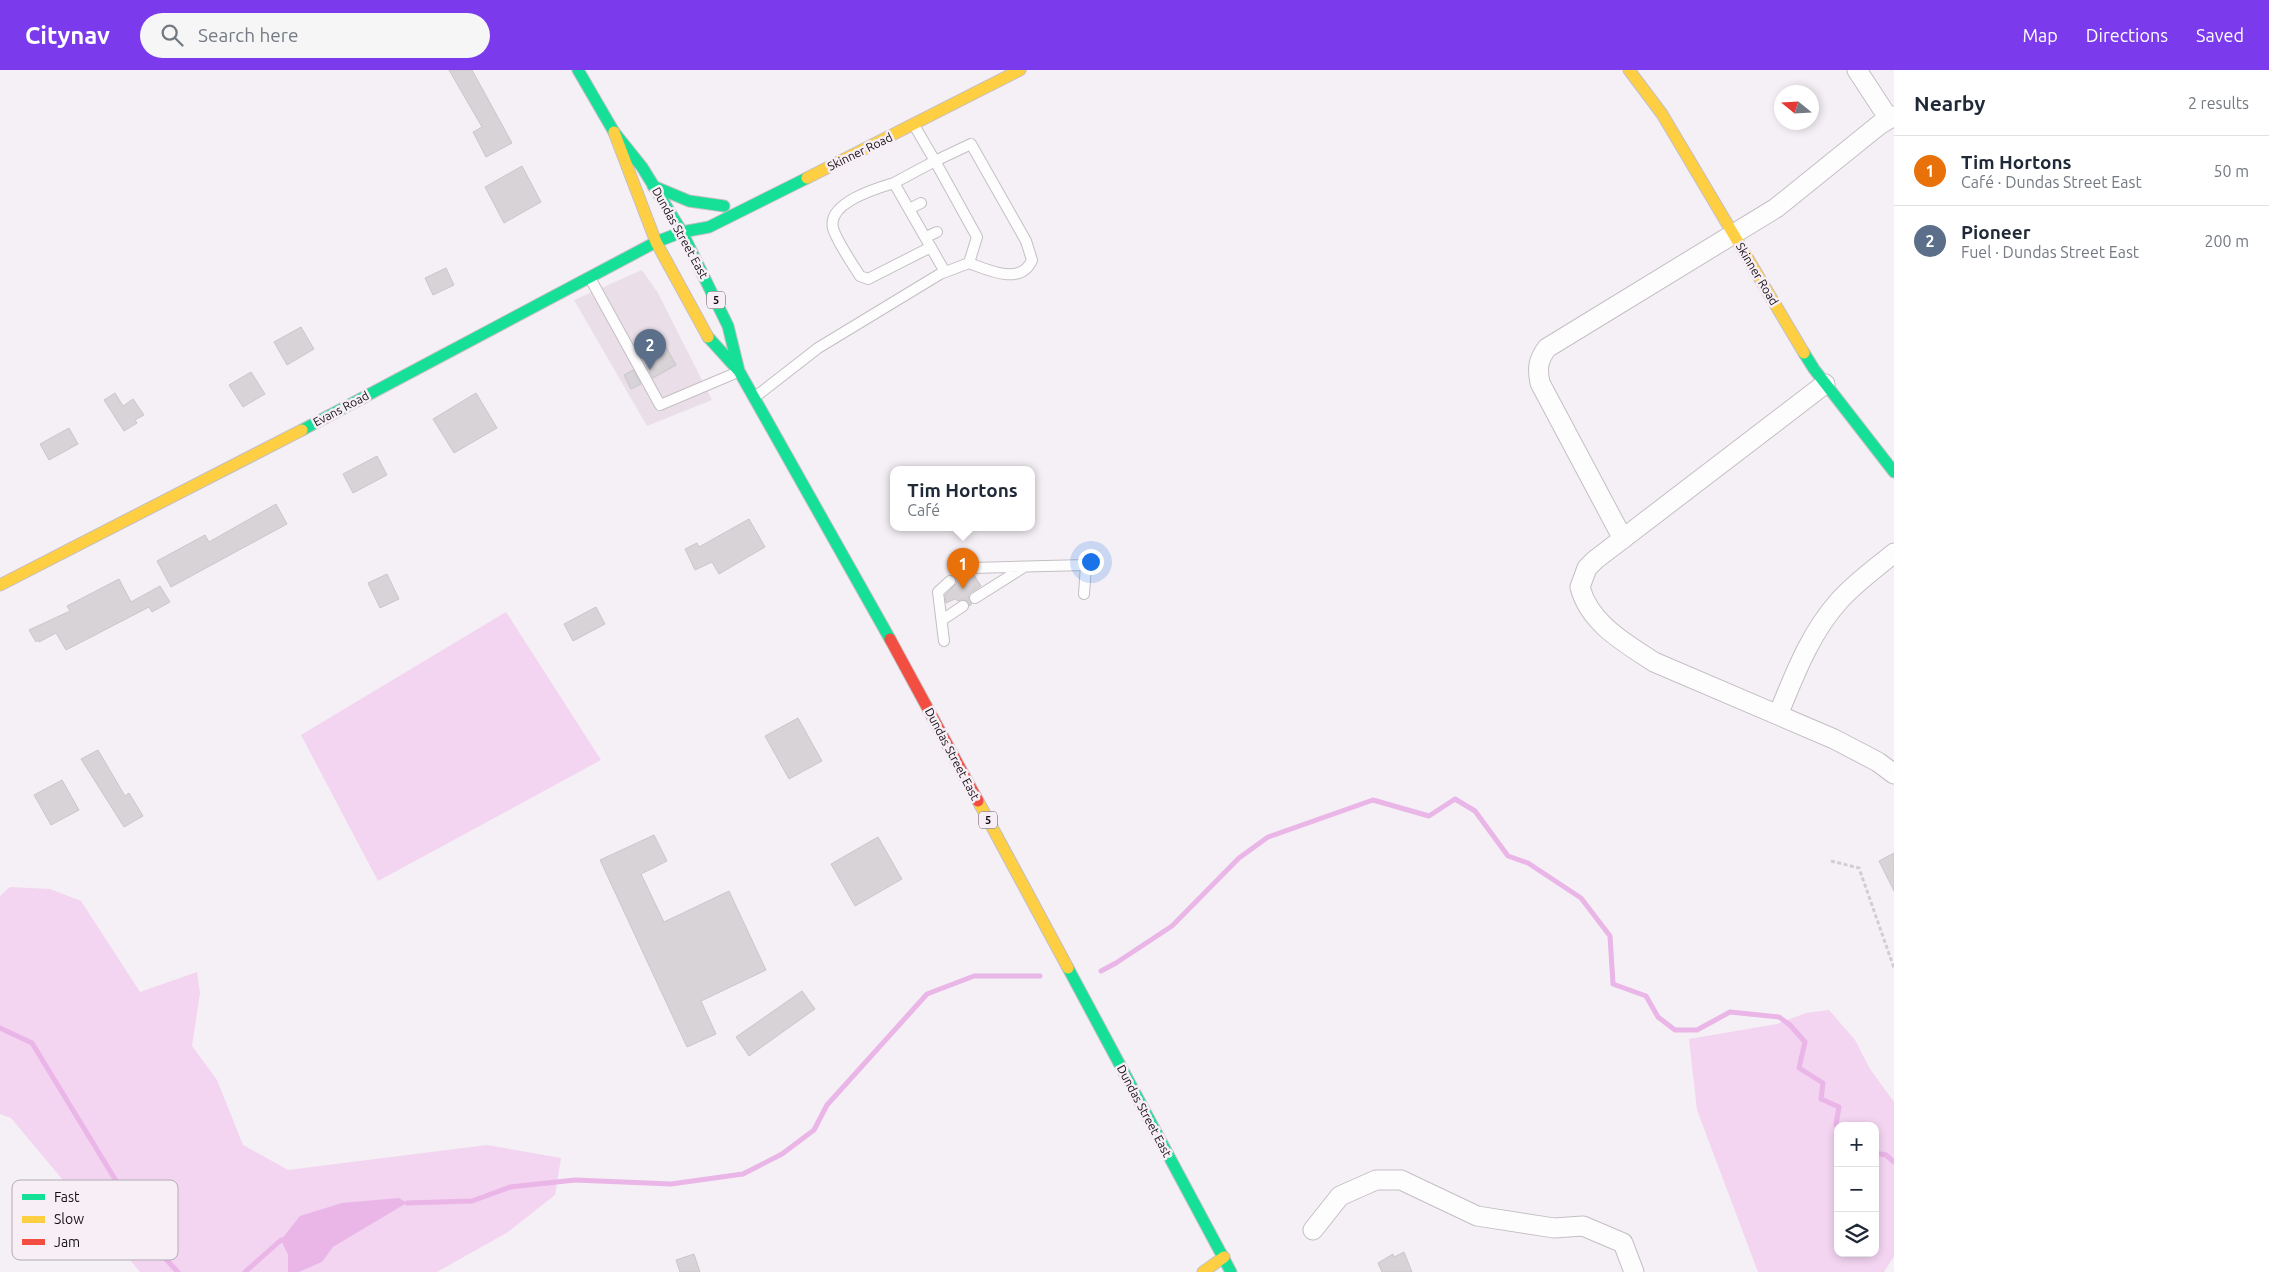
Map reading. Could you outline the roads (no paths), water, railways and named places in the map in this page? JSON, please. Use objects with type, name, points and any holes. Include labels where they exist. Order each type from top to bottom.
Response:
[{"type":"main road","name":"Dundas Street East","points":[[578,70],[614,132],[642,168],[682,232],[728,326],[739,371]]},
{"type":"main road","name":"Skinner Road","points":[[682,232],[709,227],[1020,70]]},
{"type":"main road","name":"Skinner Road","points":[[1629,70],[1662,114],[1814,369],[1894,472]]},
{"type":"main road","name":"Dundas Street East","points":[[614,132],[656,242],[710,341],[739,371],[904,664],[1231,1272]]},
{"type":"main road","name":"Skinner Road","points":[[653,186],[689,201],[729,204],[706,217],[698,228]]},
{"type":"main road","name":"Evans Road","points":[[0,585],[198,485],[656,242],[682,232]]},
{"type":"main road","points":[[1203,1272],[1224,1257]]},
{"type":"street","points":[[1623,539],[1540,383],[1537,369],[1540,357],[1547,348],[1776,208],[1878,125],[1891,117],[1857,70]]},
{"type":"street","points":[[1825,384],[1595,560],[1582,577],[1580,587],[1587,607],[1601,623],[1654,662],[1834,739],[1878,762],[1894,774]]},
{"type":"street","points":[[1778,715],[1800,663],[1819,628],[1839,601],[1894,553]]},
{"type":"street","points":[[1313,1230],[1340,1196],[1376,1180],[1401,1180],[1476,1216],[1554,1228],[1584,1226],[1623,1243],[1634,1272]]},
{"type":"lane","points":[[914,125],[935,161],[946,189],[962,218],[977,236],[969,263]]},
{"type":"lane","points":[[754,398],[818,348],[946,272],[969,263],[1000,274],[1018,274],[1028,268],[1032,260],[1026,241],[971,144],[935,161],[894,184],[872,190],[841,207],[834,214],[832,228],[860,276],[868,279],[928,242],[937,232]]},
{"type":"lane","points":[[894,184],[946,272]]},
{"type":"lane","points":[[909,209],[921,203]]},
{"type":"lane","points":[[590,278],[660,405],[739,371]]},
{"type":"lane","points":[[961,573],[973,568],[1086,565],[1084,594]]},
{"type":"lane","points":[[975,598],[1025,566]]},
{"type":"lane","points":[[944,641],[938,592],[950,581]]},
{"type":"lane","points":[[942,620],[963,606]]},
{"type":"waterway","points":[[1101,971],[1172,926],[1239,858],[1268,837],[1373,800],[1429,816],[1455,799],[1475,811],[1508,856],[1528,863],[1581,898],[1610,936],[1613,984],[1646,996],[1658,1017],[1675,1030],[1697,1030],[1730,1012],[1779,1017],[1790,1025],[1805,1042],[1799,1068],[1823,1083],[1821,1099],[1839,1107],[1836,1122]]},
{"type":"waterway","points":[[407,1203],[472,1201],[510,1187],[575,1180],[671,1184],[743,1174],[782,1154],[814,1130],[827,1105],[927,994],[974,976],[1040,976]]},
{"type":"waterway","points":[[0,1028],[32,1043],[116,1180]]},
{"type":"waterway","points":[[1879,1154],[1886,1155],[1894,1162]]},
{"type":"waterway","points":[[245,1272],[281,1240]]},
{"type":"waterway","points":[[167,1260],[178,1272]]},
{"type":"place","name":"Pioneer","points":[[650,370]]},
{"type":"place","name":"Tim Hortons","points":[[963,589]]}]
